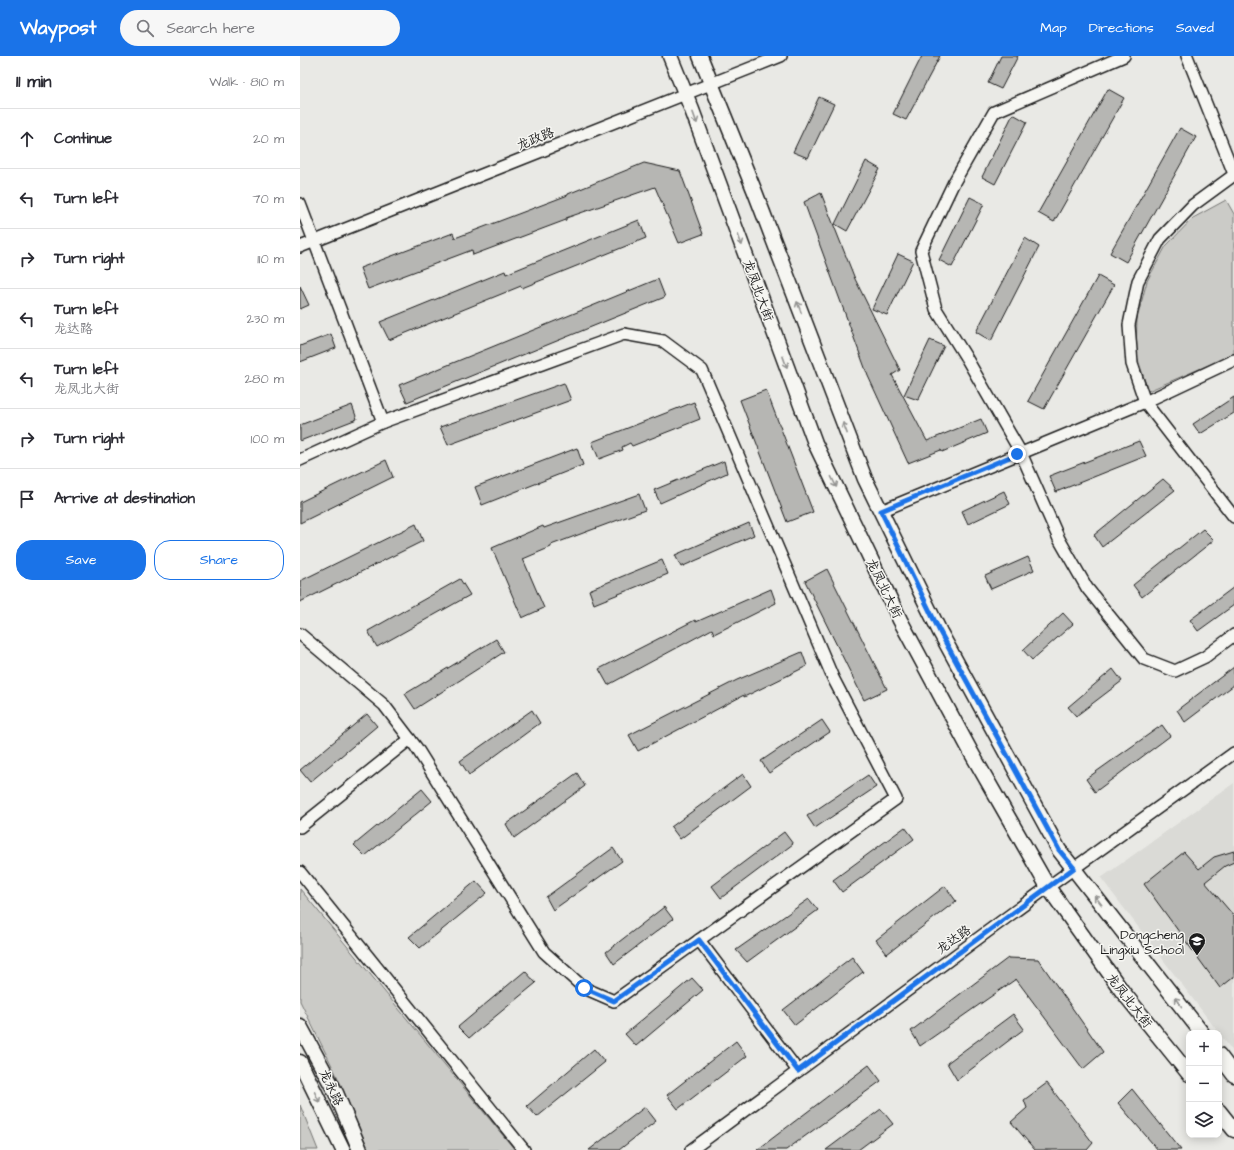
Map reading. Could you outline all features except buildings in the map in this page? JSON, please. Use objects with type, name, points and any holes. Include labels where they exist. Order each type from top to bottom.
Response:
[{"type":"main road","name":"龙凤北大街","points":[[670,56],[815,443],[900,620],[972,754],[1048,887],[1122,991],[1186,1070]]},
{"type":"main road","points":[[700,56],[755,192],[865,480],[940,632],[1059,850],[1200,1030]]},
{"type":"main road","name":"龙永路","points":[[300,1026],[336,1093],[360,1150]]},
{"type":"main road","points":[[1222,1059],[1234,1074]]},
{"type":"main road","name":"龙永路","points":[[300,1062],[343,1150]]},
{"type":"main road","points":[[1222,1115],[1234,1130]]},
{"type":"street","name":"龙政路","points":[[300,247],[781,56]]},
{"type":"street","points":[[1124,56],[994,112],[953,184],[921,252],[936,309],[967,359],[1021,453],[1059,540],[1087,588],[1144,659],[1175,671],[1205,657],[1234,635]]},
{"type":"street","points":[[1187,56],[1234,174],[1193,205],[1160,239],[1138,281],[1129,325],[1132,364],[1145,402],[1234,517]]},
{"type":"street","points":[[300,204],[383,422]]},
{"type":"street","points":[[300,460],[383,422],[624,334],[663,341],[702,370],[833,678],[896,799],[614,1001],[584,988],[544,952],[410,739],[384,705],[300,634]]},
{"type":"street","points":[[881,511],[1145,402],[1234,360]]},
{"type":"street","points":[[300,827],[410,739]]},
{"type":"street","name":"龙达路","points":[[691,1150],[1048,887],[1234,753]]},
{"type":"street","points":[[300,872],[524,1150]]},
{"type":"street","points":[[699,940],[798,1071]]},
{"type":"shaded area","points":[[1226,200],[1234,214],[1234,354],[1148,391],[1136,353],[1137,319],[1147,281],[1166,246],[1193,218]]},
{"type":"shaded area","name":"Dongcheng Lingxiu School","points":[[1234,783],[1234,1053],[1222,1037],[1222,1030],[1217,1030],[1101,878]]},
{"type":"shaded area","points":[[300,889],[515,1150],[369,1150],[337,1076],[300,1001]]},
{"type":"shaded area","points":[[300,1105],[318,1150],[300,1150]]},
{"type":"place","name":"Dongcheng Lingxiu School","points":[[1197,956]]},
{"type":"route","points":[[584,988],[614,1001],[699,940],[798,1071],[1074,868],[1059,850],[940,632],[881,511],[1017,454]]}]
